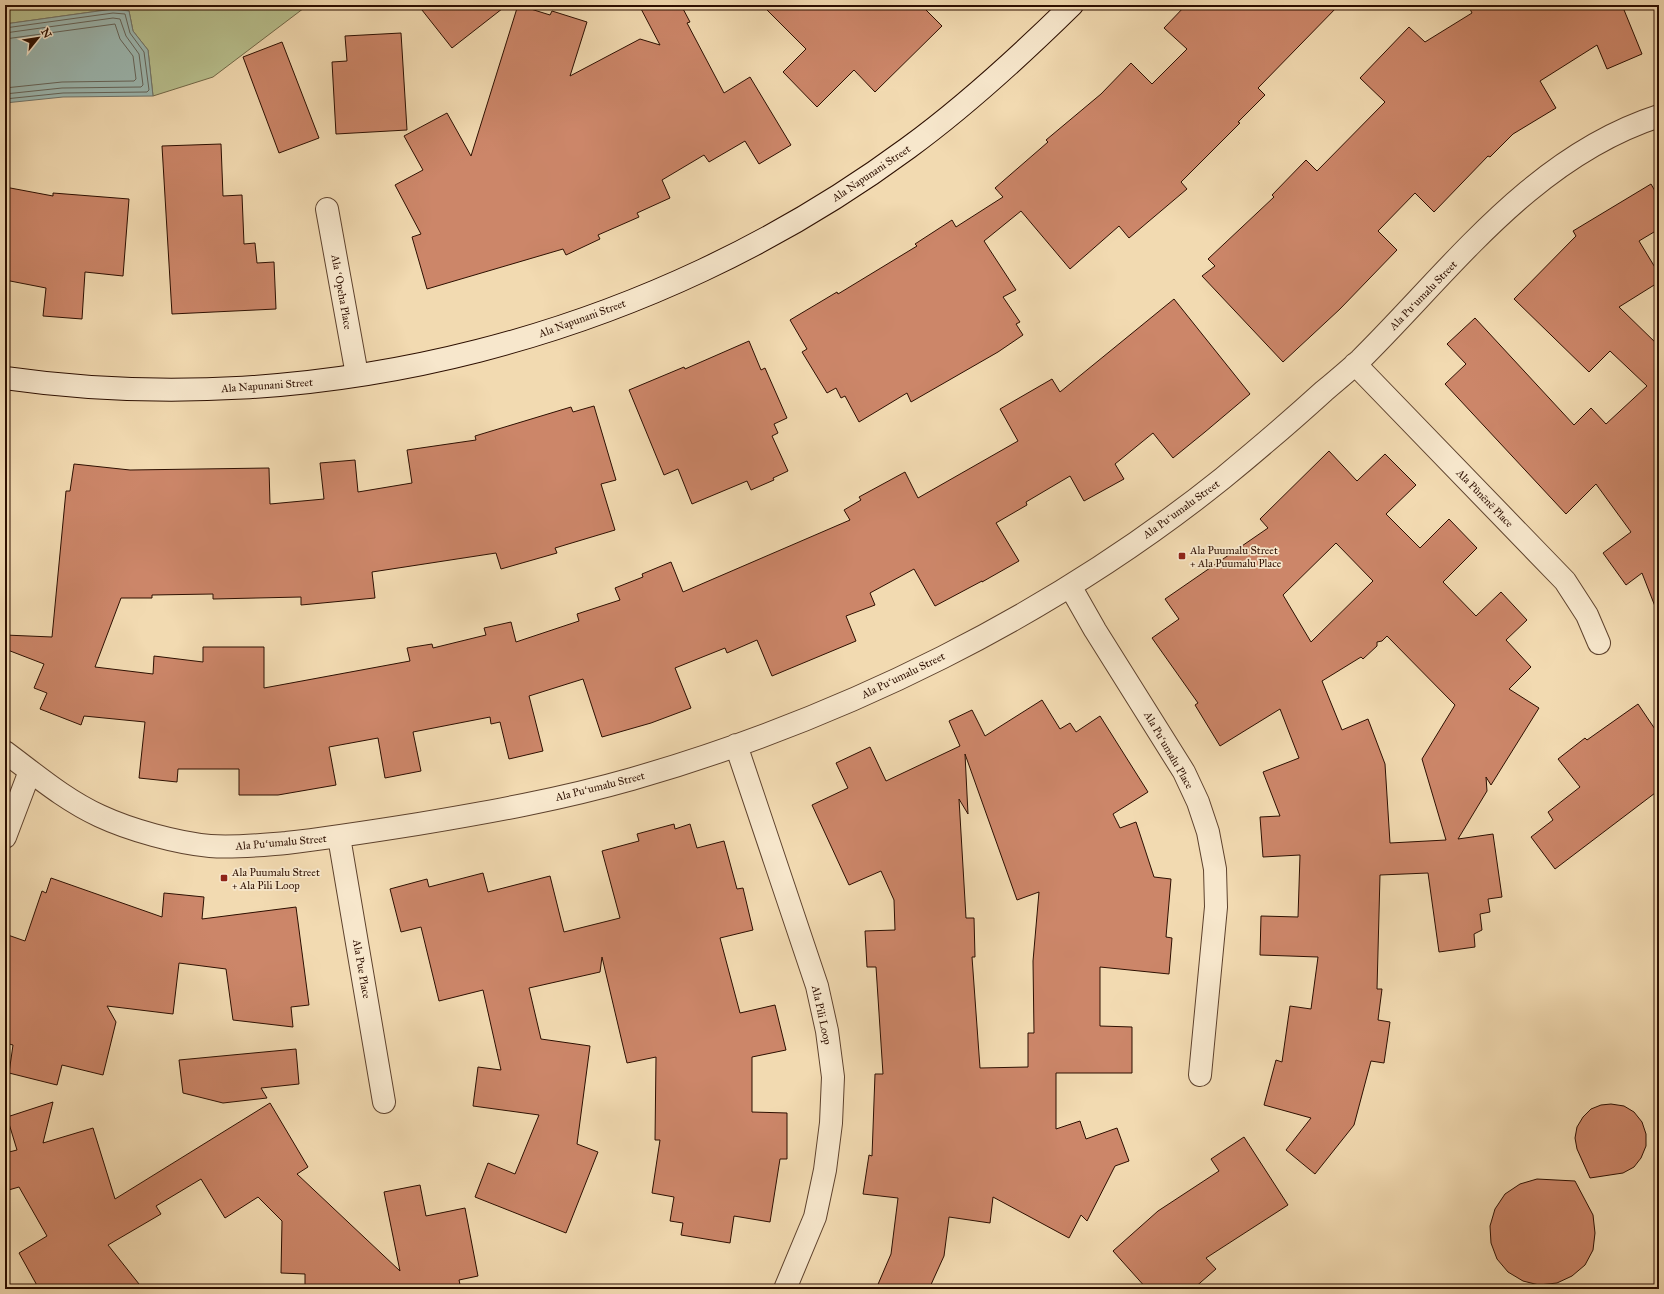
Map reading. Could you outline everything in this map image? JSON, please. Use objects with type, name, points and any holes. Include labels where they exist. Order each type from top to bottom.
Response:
[{"type":"street","name":"Ala Napunani Street","points":[[5,378],[92,388],[160,390],[241,389],[301,384],[437,361],[501,346],[566,325],[704,270],[775,233],[843,193],[908,149],[962,106],[1018,58],[1072,5]]},
{"type":"street","name":"Ala Puʻumalu Street","points":[[5,752],[56,790],[101,816],[146,832],[174,839],[210,846],[253,846],[339,837],[517,806],[578,793],[631,779],[736,746],[901,678],[1070,586],[1144,537],[1220,480],[1355,364],[1490,225],[1529,188],[1583,151],[1612,135],[1659,116]]},
{"type":"street","name":"Ala ʻOpeha Place","points":[[327,209],[357,375]]},
{"type":"street","name":"Ala Pūnēnē Place","points":[[1355,364],[1565,581],[1587,615],[1599,643]]},
{"type":"street","name":"Ala Puʻumalu Place","points":[[1070,586],[1095,630],[1184,772],[1198,802],[1208,832],[1215,869],[1216,907],[1200,1075]]},
{"type":"street","name":"Ala Pili Loop","points":[[736,746],[817,986],[827,1031],[833,1078],[830,1131],[815,1217],[785,1289]]},
{"type":"street","points":[[5,837],[30,771]]},
{"type":"street","name":"Ala Pue Place","points":[[339,837],[384,1102]]},
{"type":"green space","points":[[5,5],[308,5],[213,77],[153,96],[148,50],[133,31],[129,11],[113,9],[5,24]]},
{"type":"water","points":[[113,9],[129,11],[133,31],[148,50],[153,96],[63,97],[5,103],[5,24]]},
{"type":"building","points":[[418,5],[507,5],[452,48]]},
{"type":"building","points":[[518,5],[550,15],[552,11],[587,22],[570,76],[640,39],[660,45],[639,5],[681,5],[690,22],[687,23],[724,93],[750,77],[791,145],[759,164],[745,141],[709,162],[704,155],[662,180],[670,198],[637,213],[639,217],[598,235],[600,239],[566,255],[563,249],[427,289],[412,237],[421,234],[395,185],[423,170],[404,136],[447,113],[471,156]]},
{"type":"building","points":[[762,5],[921,5],[942,26],[875,92],[854,70],[817,107],[783,72],[806,49]]},
{"type":"building","points":[[1186,5],[1339,5],[1258,88],[1265,95],[1238,122],[1240,123],[1181,182],[1187,189],[1129,238],[1119,226],[1070,269],[1021,211],[984,241],[1016,290],[1003,297],[1020,322],[1016,324],[1023,335],[998,352],[911,402],[907,393],[859,422],[845,396],[841,398],[836,388],[827,393],[802,352],[807,349],[790,320],[837,292],[838,294],[917,246],[915,244],[952,220],[956,227],[1003,197],[995,188],[1048,142],[1046,140],[1101,94],[1131,63],[1152,84],[1187,49],[1164,28]]},
{"type":"building","points":[[1468,5],[1622,5],[1642,54],[1607,69],[1597,45],[1540,81],[1556,108],[1513,134],[1490,157],[1488,156],[1434,212],[1415,193],[1378,231],[1397,250],[1340,309],[1283,362],[1202,276],[1215,266],[1208,259],[1274,197],[1272,195],[1306,160],[1317,171],[1385,102],[1360,78],[1409,27],[1425,42],[1472,13]]},
{"type":"building","points":[[401,33],[407,130],[336,134],[332,62],[347,61],[345,36]]},
{"type":"building","points":[[282,42],[319,138],[279,153],[243,57]]},
{"type":"building","points":[[221,144],[223,196],[242,195],[244,244],[255,243],[257,263],[274,262],[276,309],[172,314],[162,146]]},
{"type":"building","points":[[1651,184],[1659,198],[1659,229],[1639,241],[1659,274],[1659,282],[1619,307],[1659,346],[1658,614],[1642,573],[1626,585],[1603,553],[1631,532],[1596,484],[1566,514],[1445,384],[1466,364],[1447,344],[1475,318],[1574,425],[1591,408],[1606,424],[1647,386],[1610,351],[1589,372],[1514,299],[1576,236],[1573,231]]},
{"type":"building","points":[[5,187],[53,196],[53,193],[129,199],[123,276],[85,272],[82,319],[43,316],[46,288],[5,280]]},
{"type":"building","points":[[1174,299],[1250,394],[1173,458],[1153,433],[1115,464],[1124,479],[1084,501],[1070,476],[1026,502],[1027,505],[996,523],[1019,561],[935,606],[914,569],[870,593],[875,605],[846,616],[856,641],[772,676],[757,640],[727,653],[725,648],[675,668],[691,708],[651,723],[602,737],[583,679],[529,696],[543,751],[509,759],[500,722],[491,724],[490,717],[413,732],[421,771],[385,778],[378,738],[329,747],[336,785],[278,795],[239,795],[239,769],[178,769],[177,782],[139,778],[145,722],[84,716],[81,725],[40,709],[47,693],[34,688],[44,664],[5,649],[5,635],[52,637],[66,491],[70,491],[74,464],[130,470],[269,468],[270,504],[324,499],[320,463],[355,460],[358,492],[412,483],[407,450],[476,440],[475,436],[571,407],[573,412],[594,406],[616,480],[601,484],[615,530],[555,548],[557,553],[501,569],[496,553],[372,572],[375,598],[301,605],[301,597],[213,599],[213,594],[152,595],[152,598],[121,598],[95,667],[153,674],[154,656],[203,662],[203,647],[264,647],[264,688],[410,661],[407,648],[432,644],[433,648],[486,635],[484,628],[511,622],[516,642],[579,621],[577,614],[620,600],[615,588],[643,577],[642,574],[671,562],[683,592],[850,520],[844,510],[861,500],[859,497],[905,472],[918,498],[1018,441],[1000,409],[1052,379],[1060,392]]},
{"type":"building","points":[[749,341],[761,370],[765,368],[787,418],[774,424],[778,433],[772,436],[788,471],[773,478],[774,480],[751,490],[747,481],[692,504],[678,469],[664,475],[629,390],[684,367],[685,369]]},
{"type":"building","points":[[1329,451],[1357,481],[1385,454],[1416,485],[1386,514],[1420,548],[1449,519],[1477,548],[1443,582],[1476,616],[1501,592],[1527,620],[1506,640],[1531,667],[1509,689],[1539,708],[1491,785],[1486,777],[1487,791],[1458,839],[1493,834],[1502,897],[1488,899],[1490,912],[1480,914],[1482,930],[1474,934],[1475,947],[1439,952],[1428,873],[1380,875],[1377,989],[1382,989],[1378,1020],[1390,1022],[1384,1063],[1371,1061],[1354,1125],[1315,1174],[1286,1150],[1311,1118],[1264,1105],[1276,1060],[1282,1062],[1290,1006],[1311,1009],[1318,957],[1260,955],[1261,916],[1298,917],[1300,855],[1263,857],[1260,817],[1280,816],[1263,772],[1299,758],[1280,709],[1220,746],[1195,705],[1198,703],[1152,638],[1179,619],[1165,599],[1268,528],[1260,519]],"holes":[[[1336,543],[1373,581],[1311,642],[1283,595]],[[1387,636],[1455,705],[1422,759],[1446,840],[1390,843],[1385,764],[1368,719],[1342,730],[1322,681],[1361,657],[1363,659],[1377,646],[1377,642],[1382,641]]]},
{"type":"building","points":[[1042,700],[1060,729],[1070,723],[1076,732],[1100,716],[1148,792],[1113,814],[1120,828],[1136,822],[1154,877],[1171,879],[1166,937],[1172,938],[1169,974],[1100,967],[1100,1026],[1132,1027],[1132,1073],[1056,1073],[1056,1129],[1080,1121],[1086,1139],[1117,1128],[1129,1161],[1115,1166],[1087,1221],[1081,1215],[1069,1238],[993,1197],[990,1223],[949,1217],[944,1256],[929,1289],[876,1289],[891,1254],[898,1198],[863,1194],[869,1155],[872,1156],[875,1074],[883,1074],[876,967],[867,967],[865,931],[895,930],[894,900],[881,871],[849,885],[812,805],[848,788],[836,763],[870,747],[886,781],[960,746],[949,721],[972,710],[985,736]],"holes":[[[965,754],[1017,900],[1039,892],[1033,961],[1034,1033],[1028,1033],[1028,1067],[980,1068],[972,957],[975,957],[974,918],[966,918],[959,799],[968,814]]]},
{"type":"building","points":[[1638,704],[1659,735],[1659,790],[1555,869],[1531,837],[1553,820],[1548,812],[1580,787],[1558,759],[1585,738],[1587,740]]},
{"type":"building","points":[[674,824],[675,829],[690,824],[697,848],[724,841],[737,889],[743,888],[753,930],[720,938],[740,1013],[775,1005],[786,1050],[752,1057],[752,1112],[787,1113],[787,1159],[780,1159],[770,1222],[734,1216],[730,1243],[681,1235],[683,1223],[670,1221],[674,1197],[652,1193],[660,1140],[655,1140],[656,1057],[627,1063],[602,957],[600,972],[529,988],[541,1039],[590,1046],[577,1144],[598,1152],[566,1233],[475,1197],[488,1163],[515,1174],[539,1115],[473,1106],[478,1067],[501,1070],[483,990],[439,1001],[421,927],[401,932],[390,889],[427,879],[429,887],[483,873],[488,892],[550,876],[564,932],[620,918],[602,851],[639,841],[637,834]]},
{"type":"building","points":[[51,878],[162,917],[164,893],[204,897],[202,919],[296,907],[309,1005],[291,1007],[293,1027],[233,1020],[226,969],[179,963],[173,1014],[107,1006],[116,1022],[103,1075],[62,1065],[57,1085],[9,1073],[13,1045],[5,1043],[5,934],[25,941],[42,891],[46,893]]},
{"type":"building","points":[[296,1049],[299,1084],[261,1088],[267,1098],[223,1103],[183,1093],[179,1060]]},
{"type":"building","points":[[53,1102],[43,1143],[93,1128],[115,1199],[270,1103],[308,1167],[297,1174],[400,1271],[384,1192],[420,1185],[426,1216],[465,1208],[478,1276],[459,1280],[461,1289],[305,1289],[305,1274],[281,1273],[282,1221],[258,1197],[225,1218],[201,1179],[156,1206],[161,1214],[108,1245],[143,1289],[39,1289],[19,1253],[47,1236],[19,1187],[5,1191],[5,1153],[17,1150],[7,1117]]},
{"type":"building","points":[[1611,1104],[1624,1106],[1634,1112],[1642,1122],[1646,1134],[1646,1146],[1641,1158],[1634,1167],[1623,1173],[1590,1178],[1577,1149],[1575,1138],[1577,1127],[1583,1117],[1591,1109],[1601,1105]]},
{"type":"building","points":[[1244,1137],[1288,1205],[1206,1258],[1216,1269],[1193,1289],[1147,1289],[1113,1251],[1158,1211],[1219,1171],[1211,1159]]},
{"type":"building","points":[[1537,1179],[1575,1181],[1593,1215],[1595,1233],[1593,1250],[1585,1265],[1572,1276],[1557,1283],[1539,1285],[1523,1281],[1508,1272],[1497,1259],[1491,1243],[1490,1226],[1495,1209],[1505,1194],[1520,1184]]},
{"type":"place","name":"Ala Puumalu Street + Ala Puumalu Place","points":[[1182,556]]},
{"type":"place","name":"Ala Puumalu Street + Ala Pili Loop","points":[[224,878]]}]
